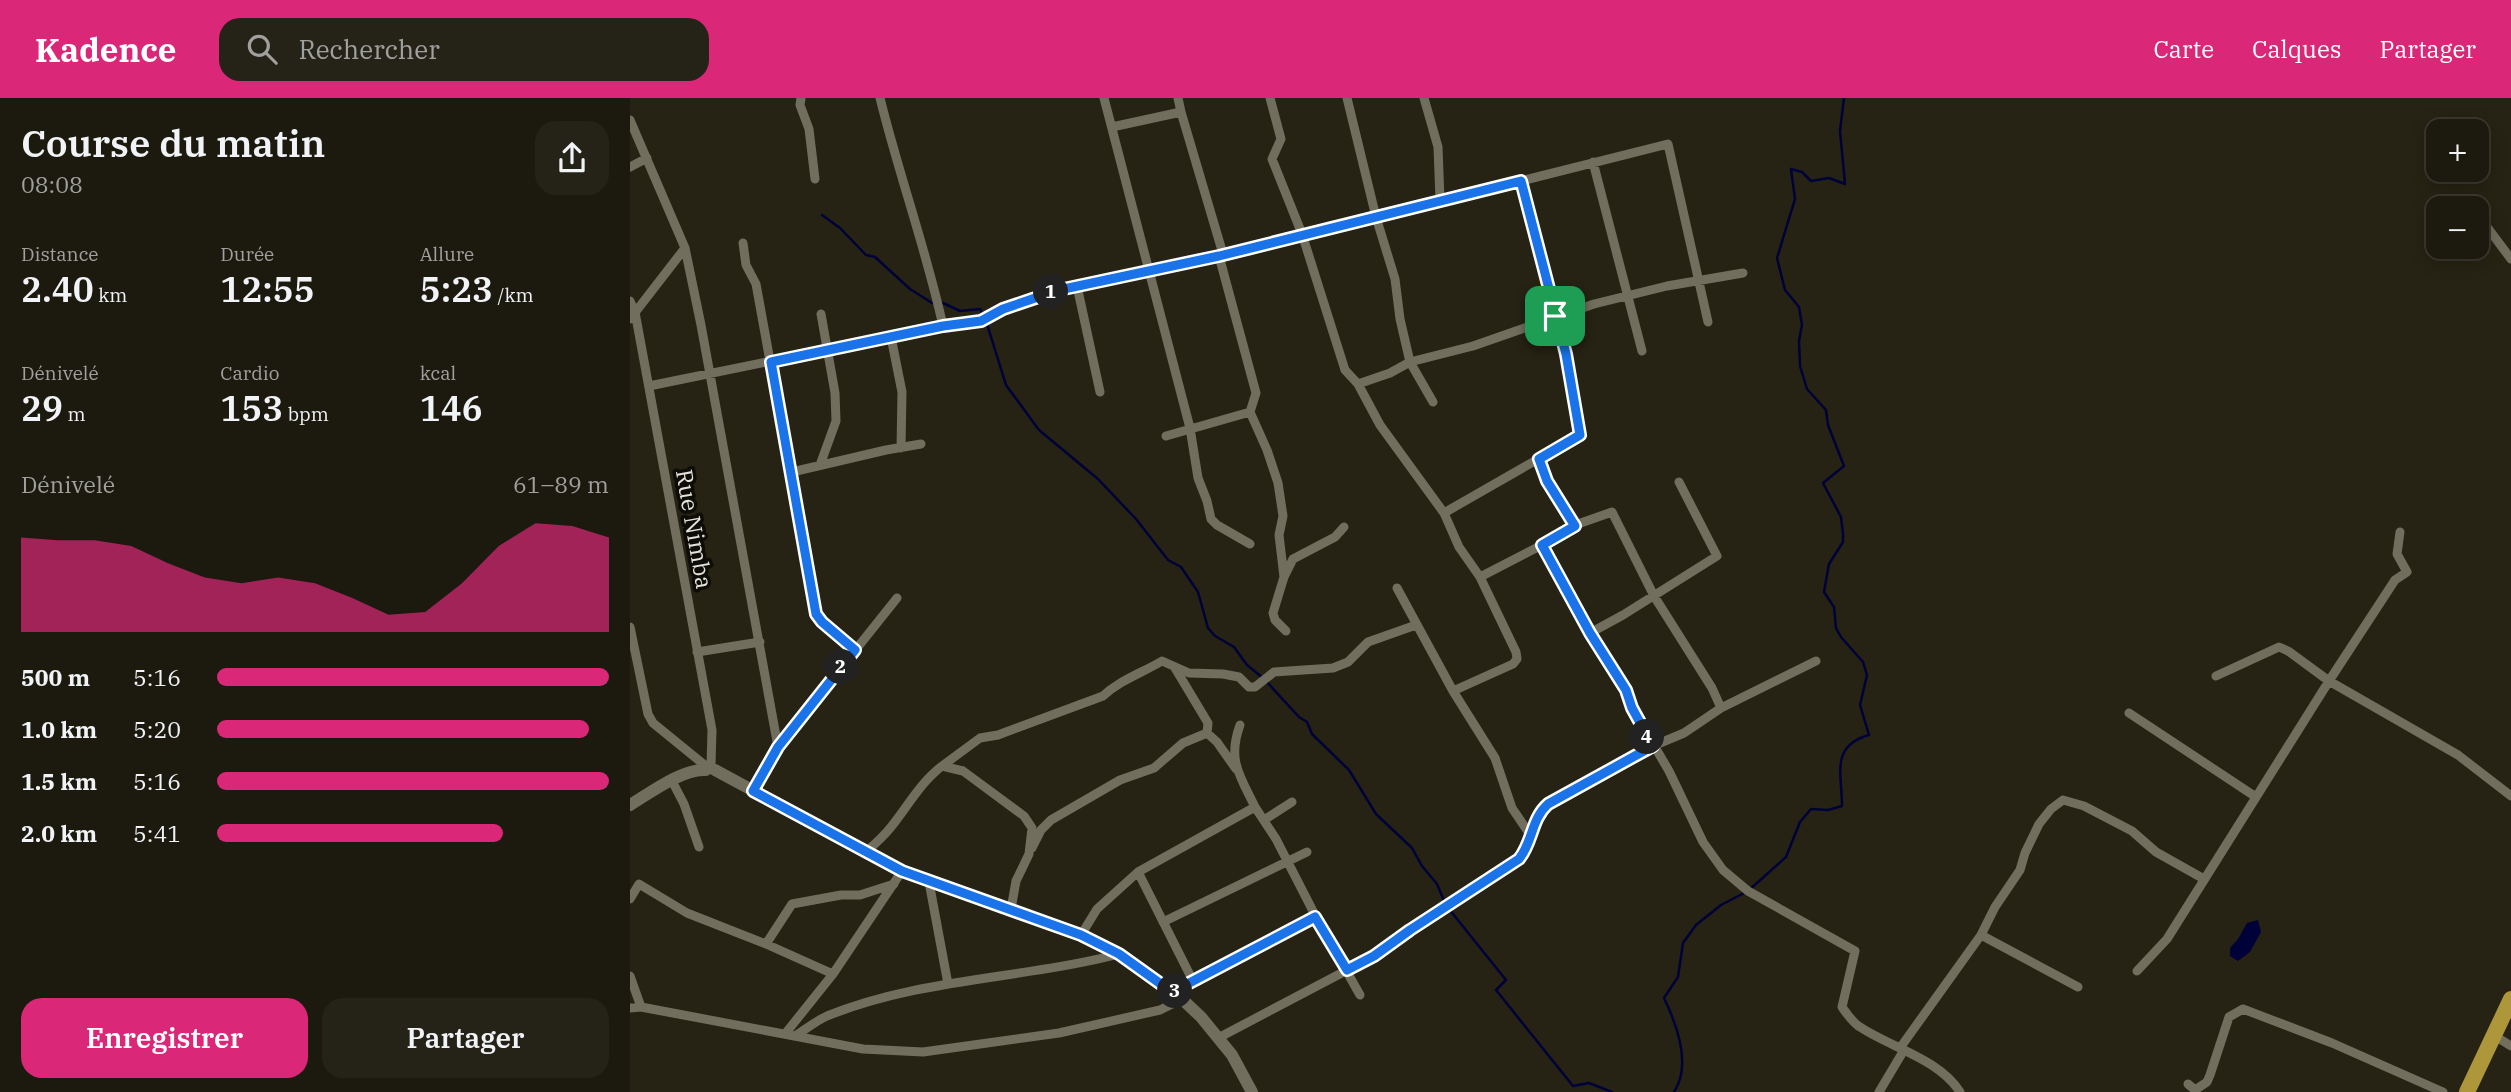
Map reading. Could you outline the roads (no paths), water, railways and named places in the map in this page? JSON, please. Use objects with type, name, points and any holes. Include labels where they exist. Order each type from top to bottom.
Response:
[{"type":"highway","points":[[2467,1092],[2511,999]]},
{"type":"street","points":[[801,98],[800,105],[809,129],[815,179]]},
{"type":"street","points":[[880,98],[943,326]]},
{"type":"street","points":[[1104,98],[1147,272],[1190,428],[1198,478],[1211,519],[1250,544]]},
{"type":"street","points":[[1178,98],[1256,393],[1250,412],[1278,483],[1283,516],[1279,535],[1284,577]]},
{"type":"street","points":[[1270,98],[1282,139],[1272,159],[1302,234],[1345,370],[1358,384],[1380,425],[1444,513],[1459,547],[1480,577],[1516,652],[1517,659],[1513,664],[1453,691]]},
{"type":"street","points":[[1347,98],[1376,217],[1395,279],[1396,299],[1410,362],[1433,402]]},
{"type":"street","points":[[1424,98],[1438,147],[1440,200]]},
{"type":"street","points":[[1112,127],[1181,112]]},
{"type":"street","points":[[630,120],[685,248],[778,747]]},
{"type":"street","points":[[649,386],[985,319],[1059,290],[1221,255],[1668,144],[1708,322]]},
{"type":"street","points":[[630,167],[648,158]]},
{"type":"street","points":[[1593,162],[1642,351]]},
{"type":"street","points":[[1444,513],[1580,435],[1575,398],[1521,181]]},
{"type":"street","points":[[2489,230],[2511,259]]},
{"type":"street","points":[[743,243],[746,265],[756,284],[816,614],[855,650]]},
{"type":"street","points":[[632,316],[685,248]]},
{"type":"street","points":[[1358,384],[1390,373],[1410,362],[1473,346],[1555,316],[1626,296],[1743,273]]},
{"type":"street","points":[[1077,286],[1100,392]]},
{"type":"street","name":"Rue Nimba","points":[[630,301],[649,386],[712,730],[710,768]]},
{"type":"street","points":[[820,465],[836,421],[835,393],[821,314]]},
{"type":"street","points":[[891,337],[902,392],[901,447]]},
{"type":"street","points":[[1166,436],[1250,412]]},
{"type":"street","points":[[792,472],[921,444]]},
{"type":"street","points":[[1539,459],[1547,481],[1575,526]]},
{"type":"street","points":[[1590,633],[1717,556],[1679,482]]},
{"type":"street","points":[[1480,577],[1575,526],[1612,512],[1654,596],[1712,688],[1721,708]]},
{"type":"street","points":[[1286,631],[1275,620],[1273,613],[1284,577],[1293,559],[1335,537],[1344,527]]},
{"type":"street","points":[[2137,971],[2167,939],[2395,580],[2407,572],[2397,554],[2400,532]]},
{"type":"street","points":[[1542,545],[1590,633],[1626,690],[1632,708],[1669,771],[1703,842],[1723,870],[1748,891],[1855,951],[1842,1007],[1858,1026],[1952,1080],[1960,1092]]},
{"type":"street","points":[[1397,588],[1453,691],[1495,758],[1512,808],[1531,835]]},
{"type":"street","points":[[753,791],[778,747],[897,598]]},
{"type":"street","points":[[867,852],[890,829],[920,787],[942,766],[980,738],[998,735],[1102,696],[1116,684],[1137,676],[1162,661],[1189,673],[1238,677],[1250,687],[1255,687],[1274,672],[1333,668],[1348,662],[1368,642],[1416,625]]},
{"type":"street","points":[[630,627],[648,714],[653,723],[710,768],[902,871],[1081,935],[1119,954],[1177,996],[1220,1038],[1233,1055],[1252,1092]]},
{"type":"street","points":[[697,652],[760,642]]},
{"type":"street","points":[[2216,676],[2279,647],[2329,681],[2455,753],[2511,796]]},
{"type":"street","points":[[1220,1038],[1374,956],[1519,859],[1527,850],[1536,817],[1548,804],[1653,746],[1684,733],[1721,708],[1816,661]]},
{"type":"street","points":[[1173,666],[1208,723],[1207,733]]},
{"type":"street","points":[[2129,713],[2256,797]]},
{"type":"street","points":[[1236,769],[1234,742],[1240,725]]},
{"type":"street","points":[[1207,733],[1217,742],[1236,769],[1360,995]]},
{"type":"street","points":[[1011,909],[1016,881],[1041,830],[1051,820],[1120,780],[1154,768],[1183,743],[1207,733]]},
{"type":"street","points":[[942,766],[963,771],[1024,816],[1032,828],[1029,854]]},
{"type":"street","points":[[630,804],[698,769],[710,768]]},
{"type":"street","points":[[672,781],[684,804],[699,847]]},
{"type":"street","points":[[1879,1092],[1902,1049],[1981,935],[1995,907],[2020,870],[2039,824],[2063,800],[2084,806],[2133,831],[2155,852],[2204,879]]},
{"type":"street","points":[[1264,820],[1292,802]]},
{"type":"street","points":[[1081,935],[1097,909],[1138,872],[1255,807]]},
{"type":"street","points":[[1163,922],[1307,852]]},
{"type":"street","points":[[790,1035],[902,871]]},
{"type":"street","points":[[1138,872],[1193,981]]},
{"type":"street","points":[[929,882],[948,984]]},
{"type":"street","points":[[630,899],[639,884],[687,912],[833,974]]},
{"type":"street","points":[[766,944],[792,904],[841,895],[860,895],[894,884]]},
{"type":"street","points":[[630,1008],[641,1007],[863,1049],[923,1052],[1059,1033],[1160,1010],[1193,981],[1315,917]]},
{"type":"street","points":[[1981,935],[2078,987]]},
{"type":"street","points":[[790,1035],[825,1017],[869,1002],[948,984],[1073,966],[1119,954]]},
{"type":"street","points":[[630,976],[641,1007]]},
{"type":"street","points":[[2188,1084],[2195,1090],[2207,1082],[2228,1017],[2243,1009],[2332,1043],[2443,1092]]},
{"type":"street","points":[[2495,1036],[2511,1046]]},
{"type":"waterway","points":[[1674,1092],[1682,1070],[1681,1045],[1664,998],[1678,977],[1683,943],[1696,925],[1721,905],[1748,891],[1786,857],[1800,822],[1811,809],[1828,810],[1842,806],[1840,772],[1843,754],[1848,746],[1869,735],[1860,705],[1867,675],[1863,662],[1841,637],[1836,628],[1834,607],[1824,592],[1829,564],[1843,542],[1843,534],[1841,517],[1823,483],[1844,466],[1828,425],[1826,410],[1807,389],[1800,366],[1799,341],[1802,325],[1799,307],[1785,290],[1777,258],[1795,199],[1791,169],[1802,172],[1811,181],[1829,178],[1845,184],[1840,131],[1844,98]]},
{"type":"waterway","points":[[822,215],[840,228],[866,255],[875,257],[910,289],[932,303],[943,303],[960,311],[980,309],[1006,385],[1039,430],[1098,479],[1136,519],[1168,560],[1181,567],[1198,592],[1208,628],[1215,636],[1234,647],[1247,665],[1263,678]]},
{"type":"waterway","points":[[1267,682],[1299,717],[1307,722],[1312,734],[1349,770],[1376,814],[1412,848],[1437,884],[1445,903]]},
{"type":"waterway","points":[[1449,909],[1506,980],[1496,990],[1573,1086],[1589,1083],[1612,1092]]}]
